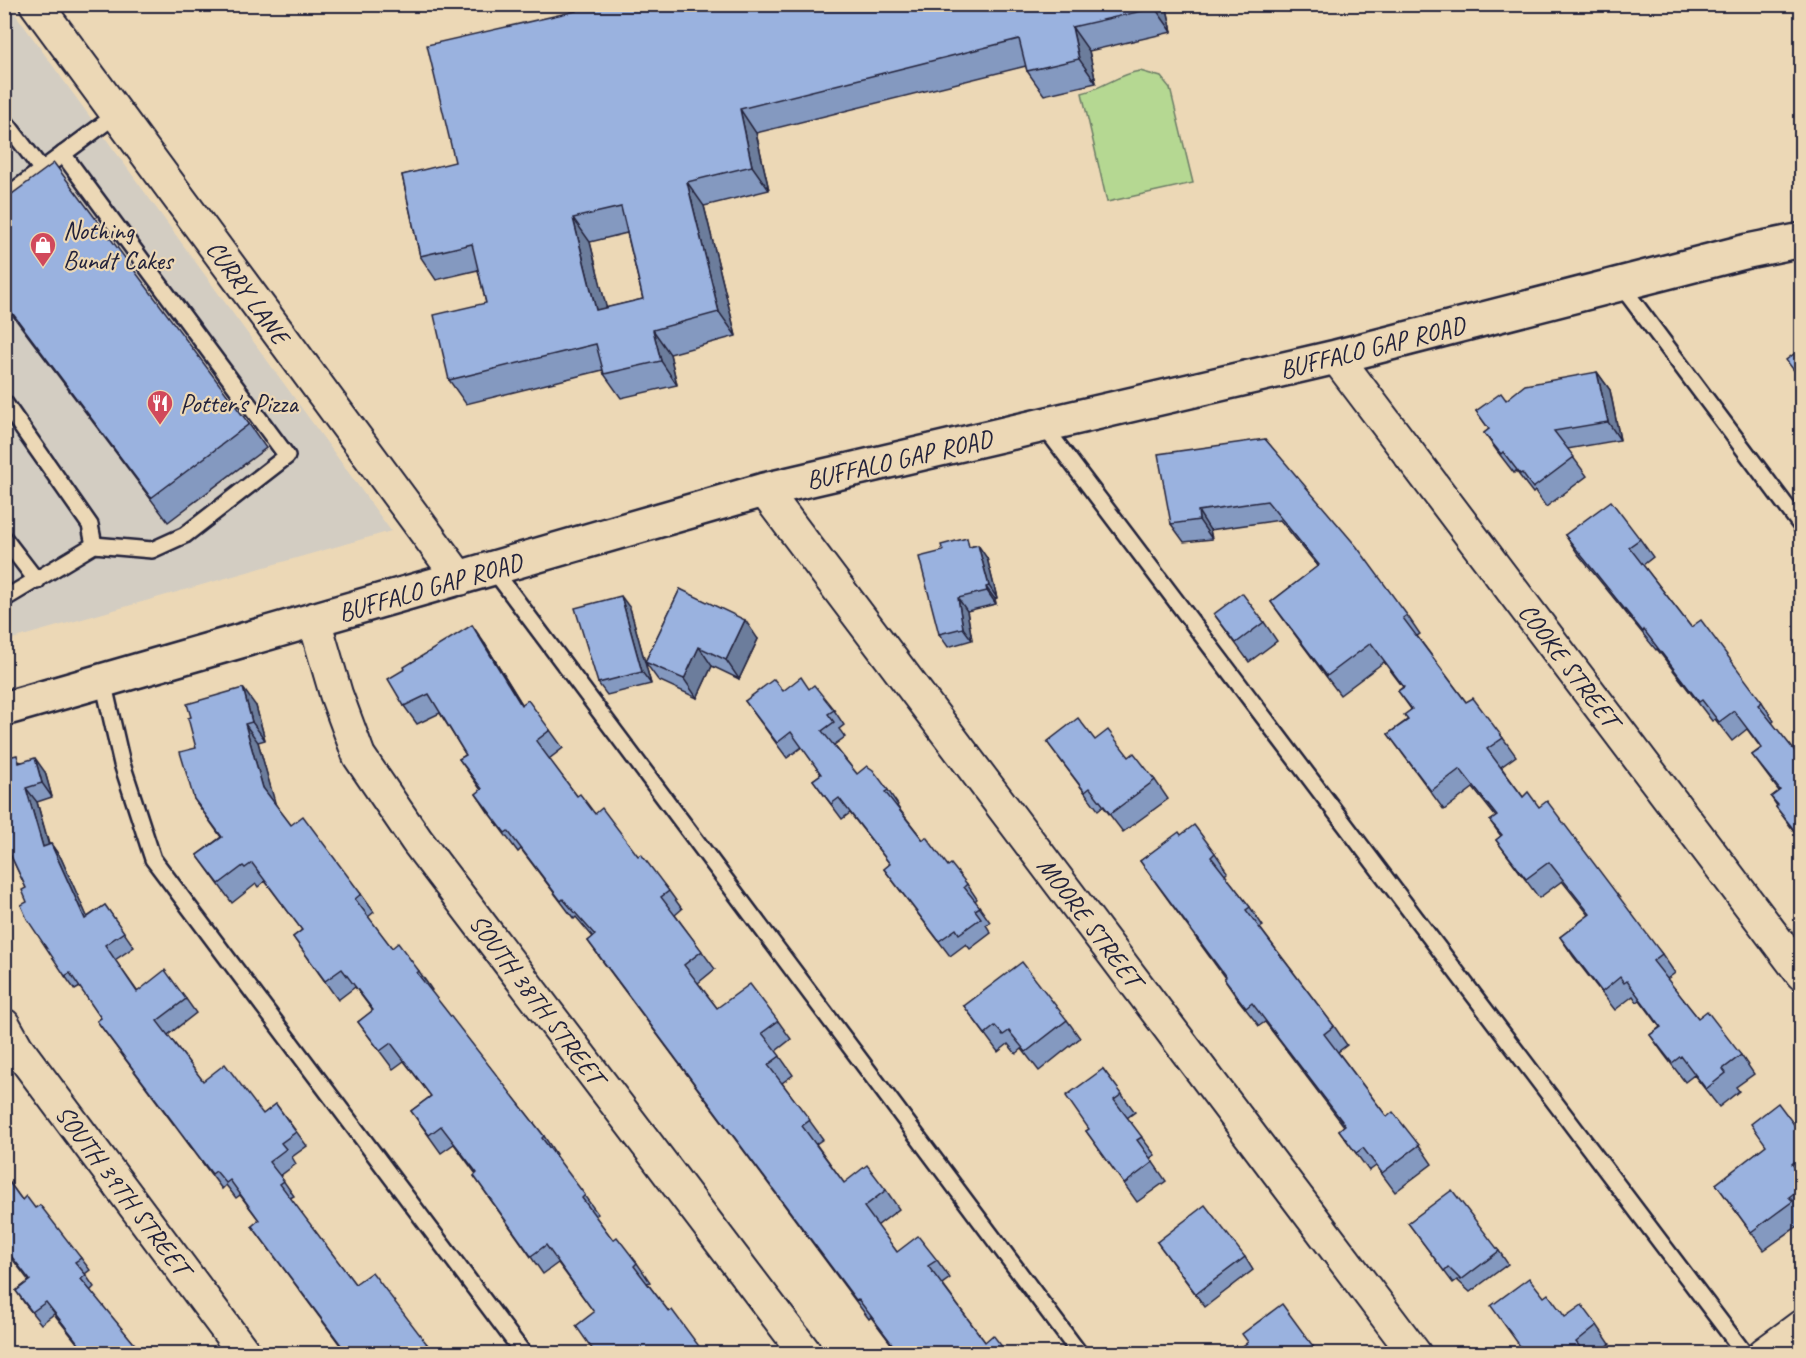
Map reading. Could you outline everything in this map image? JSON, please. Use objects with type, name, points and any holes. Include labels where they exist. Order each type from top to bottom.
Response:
[{"type":"main road","name":"BUFFALO GAP ROAD","points":[[4,709],[764,490],[1336,357],[1748,251],[1802,240]]},
{"type":"street","name":"CURRY LANE","points":[[36,4],[460,579]]},
{"type":"street","name":"COOKE STREET","points":[[1336,357],[1802,974]]},
{"type":"street","name":"MOORE STREET","points":[[764,490],[1415,1353]]},
{"type":"street","name":"SOUTH 38TH STREET","points":[[314,620],[336,694],[359,756],[417,841],[806,1353]]},
{"type":"street","name":"SOUTH 39TH STREET","points":[[4,1025],[16,1048],[245,1353]]},
{"type":"street","points":[[1764,1353],[1802,1326]]},
{"type":"lane","points":[[4,198],[117,114]]},
{"type":"lane","points":[[4,120],[42,170]]},
{"type":"lane","points":[[4,599],[94,545],[152,550],[185,534],[287,456],[63,154]]},
{"type":"lane","points":[[1620,284],[1802,526]]},
{"type":"lane","points":[[4,402],[90,525],[94,545]]},
{"type":"lane","points":[[1043,425],[1745,1353]]},
{"type":"lane","points":[[4,538],[37,581]]},
{"type":"lane","points":[[493,569],[1080,1353]]},
{"type":"lane","points":[[103,681],[122,764],[153,859],[524,1353]]},
{"type":"shaded area","points":[[8,4],[391,531],[5,641],[4,5]]},
{"type":"green space","points":[[1140,71],[1161,77],[1170,88],[1193,183],[1107,202],[1082,93]]},
{"type":"building","points":[[574,4],[1155,4],[1155,8],[1072,27],[1079,59],[1027,71],[1019,39],[740,109],[752,166],[687,182],[719,312],[653,330],[661,361],[604,374],[596,344],[449,380],[434,315],[486,303],[472,244],[420,256],[402,175],[455,162],[427,45],[576,11]],"holes":[[[621,207],[643,299],[596,310],[573,218]]]},
{"type":"building","points":[[54,163],[249,424],[151,498],[4,302],[4,200]]},
{"type":"building","points":[[1802,348],[1802,381],[1786,360]]},
{"type":"building","points":[[1597,372],[1608,422],[1554,431],[1574,457],[1533,488],[1484,433],[1489,429],[1476,411],[1501,393],[1506,400],[1525,385]]},
{"type":"building","points":[[1265,439],[1357,547],[1407,615],[1403,618],[1466,702],[1473,698],[1503,738],[1487,749],[1523,797],[1528,792],[1539,807],[1547,801],[1662,954],[1653,961],[1698,1018],[1707,1011],[1741,1055],[1723,1069],[1726,1073],[1706,1089],[1681,1056],[1672,1063],[1650,1035],[1661,1027],[1627,981],[1624,983],[1620,977],[1602,992],[1560,937],[1590,914],[1549,862],[1526,879],[1496,840],[1502,835],[1490,821],[1497,816],[1460,769],[1431,791],[1388,734],[1408,720],[1404,715],[1412,709],[1398,691],[1404,687],[1371,643],[1327,676],[1271,602],[1319,565],[1267,501],[1198,511],[1199,520],[1171,524],[1158,454]]},
{"type":"building","points":[[1611,501],[1640,539],[1629,547],[1691,627],[1701,620],[1762,702],[1758,705],[1802,760],[1802,840],[1776,807],[1778,805],[1771,797],[1780,790],[1752,755],[1762,748],[1734,711],[1719,722],[1702,700],[1699,702],[1644,630],[1643,632],[1565,535]]},
{"type":"building","points":[[967,538],[969,547],[978,545],[989,586],[986,587],[987,591],[958,598],[963,628],[939,634],[919,557],[943,551],[941,545]]},
{"type":"building","points":[[680,589],[745,620],[726,660],[699,647],[684,679],[645,662]]},
{"type":"building","points":[[1242,593],[1264,622],[1236,643],[1214,614]]},
{"type":"building","points":[[621,596],[642,672],[598,683],[575,608]]},
{"type":"building","points":[[472,625],[521,705],[528,700],[550,730],[536,741],[577,796],[580,794],[595,814],[602,808],[638,856],[641,854],[669,891],[661,897],[702,951],[684,965],[717,1008],[750,984],[778,1021],[762,1033],[780,1056],[768,1065],[810,1120],[802,1126],[844,1183],[867,1165],[886,1190],[864,1207],[897,1252],[918,1236],[937,1260],[928,1266],[985,1342],[993,1335],[1007,1353],[899,1353],[858,1299],[856,1300],[588,941],[595,935],[563,899],[561,901],[508,831],[505,833],[476,794],[482,789],[459,759],[466,755],[429,694],[404,706],[388,679]]},
{"type":"building","points":[[801,677],[809,689],[814,685],[834,710],[828,714],[834,722],[822,731],[857,774],[867,766],[873,770],[888,790],[885,792],[923,840],[926,837],[948,866],[951,864],[967,884],[964,887],[980,907],[975,910],[981,918],[959,934],[956,929],[939,941],[884,869],[890,864],[839,798],[831,804],[813,780],[821,774],[791,732],[777,743],[745,701],[774,679],[783,691]]},
{"type":"building","points":[[243,688],[252,722],[245,724],[263,788],[291,825],[303,816],[361,894],[355,899],[392,948],[398,943],[419,971],[417,973],[544,1136],[542,1138],[585,1195],[582,1198],[613,1240],[617,1237],[637,1263],[634,1266],[669,1312],[672,1310],[704,1353],[595,1353],[576,1326],[594,1312],[546,1245],[531,1256],[474,1176],[477,1173],[441,1126],[429,1135],[411,1111],[431,1096],[391,1043],[380,1051],[358,1022],[373,1010],[342,969],[325,981],[293,937],[302,930],[252,863],[245,868],[243,866],[219,884],[197,855],[222,837],[194,799],[180,752],[196,748],[188,718],[191,717],[187,704]]},
{"type":"building","points":[[1078,718],[1095,740],[1108,730],[1129,757],[1134,753],[1155,780],[1110,814],[1090,788],[1085,792],[1047,742]]},
{"type":"building","points":[[17,755],[19,763],[35,758],[42,783],[26,788],[43,847],[51,844],[85,919],[105,905],[124,932],[105,945],[137,992],[165,970],[186,999],[157,1021],[203,1081],[225,1064],[263,1114],[276,1104],[296,1132],[281,1143],[286,1149],[269,1162],[284,1181],[280,1184],[355,1284],[372,1272],[427,1344],[415,1353],[347,1353],[252,1226],[259,1220],[230,1180],[226,1183],[216,1171],[212,1174],[97,1021],[101,1018],[70,973],[65,976],[27,919],[21,905],[27,902],[22,890],[26,888],[4,841],[4,758]]},
{"type":"building","points":[[1194,825],[1215,853],[1211,857],[1250,907],[1246,910],[1334,1026],[1324,1034],[1387,1117],[1393,1112],[1419,1145],[1382,1173],[1363,1148],[1356,1153],[1339,1130],[1345,1125],[1252,1003],[1246,1008],[1224,979],[1226,977],[1140,861],[1179,832],[1181,835]]},
{"type":"building","points":[[1022,962],[1067,1020],[1026,1052],[1009,1031],[1003,1035],[995,1026],[985,1034],[964,1006]]},
{"type":"building","points":[[1103,1069],[1122,1094],[1114,1100],[1142,1137],[1137,1140],[1153,1162],[1124,1184],[1086,1131],[1089,1129],[1066,1096]]},
{"type":"building","points":[[1778,1103],[1802,1135],[1802,1156],[1792,1164],[1802,1177],[1802,1187],[1789,1197],[1793,1201],[1751,1232],[1716,1184],[1766,1145],[1751,1124]]},
{"type":"building","points":[[4,1175],[22,1200],[26,1196],[35,1208],[40,1205],[81,1258],[75,1262],[86,1275],[81,1279],[142,1353],[86,1353],[46,1302],[32,1312],[16,1291],[30,1280],[4,1247]]},
{"type":"building","points":[[1452,1190],[1499,1251],[1461,1280],[1448,1267],[1444,1271],[1408,1223]]},
{"type":"building","points":[[1205,1205],[1245,1257],[1196,1294],[1157,1242]]},
{"type":"building","points":[[1529,1278],[1544,1297],[1548,1294],[1565,1317],[1582,1305],[1597,1325],[1576,1342],[1584,1352],[1525,1353],[1491,1306]]},
{"type":"building","points":[[1282,1304],[1318,1353],[1233,1353],[1248,1342],[1242,1334]]},
{"type":"place","name":"Nothing Bundt Cakes","points":[[43,268]]},
{"type":"place","name":"Potter's Pizza","points":[[160,426]]}]
